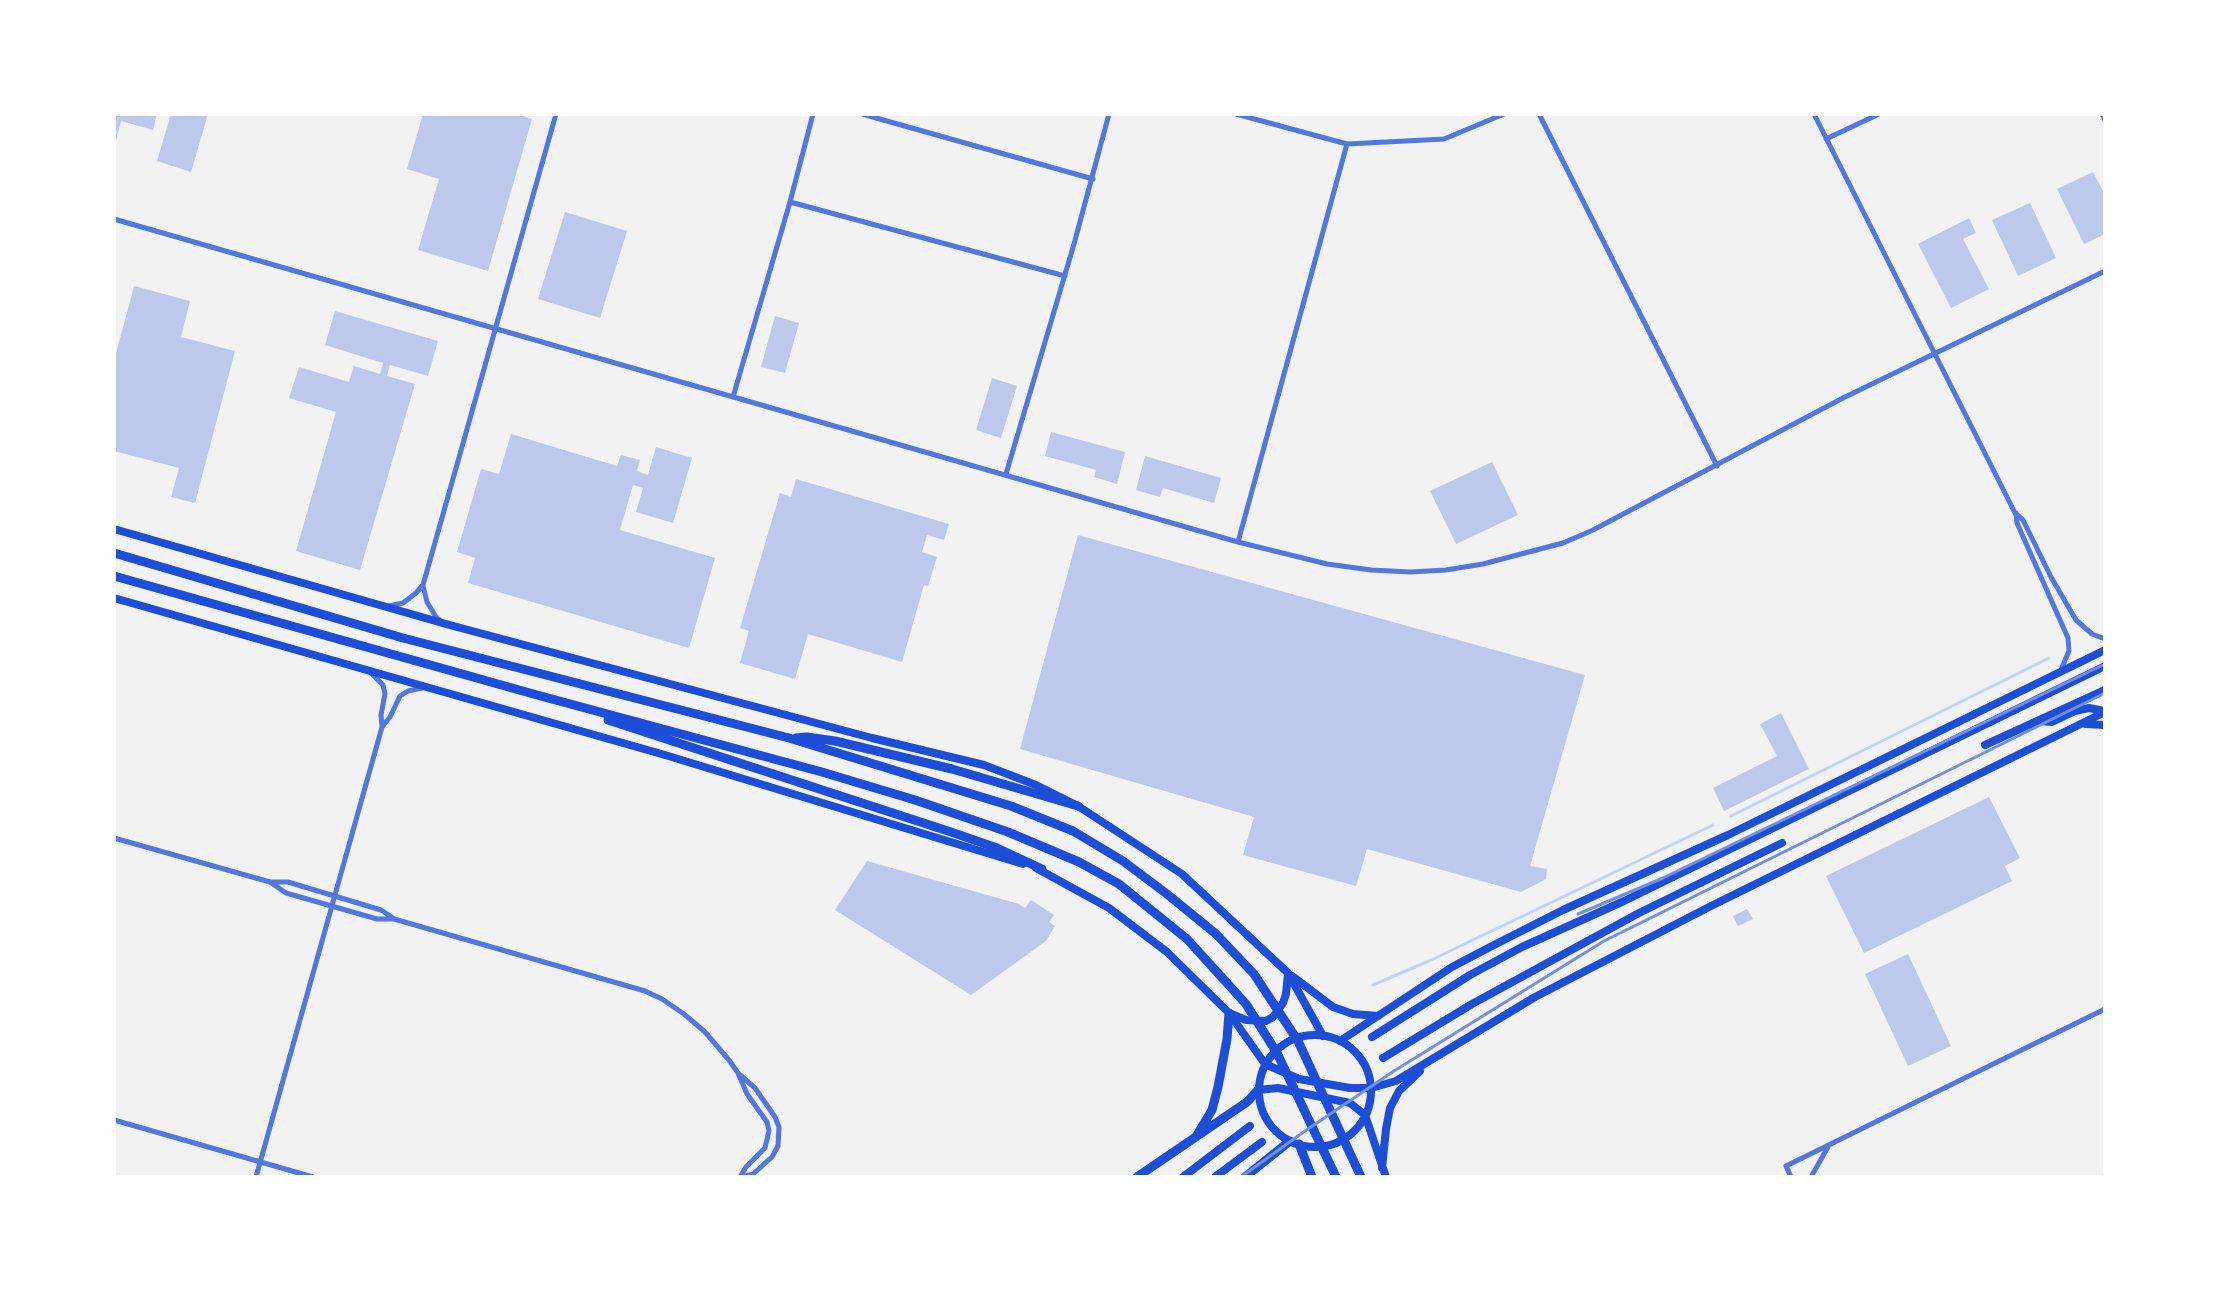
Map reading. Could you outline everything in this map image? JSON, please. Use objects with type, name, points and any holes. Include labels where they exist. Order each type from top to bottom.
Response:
[{"type":"highway","points":[[114,553],[403,638],[789,738],[1011,806],[1073,831],[1123,861],[1216,934],[1254,974],[1298,1041],[1361,1177]]},
{"type":"highway","points":[[114,576],[822,772],[1008,832],[1079,862],[1119,884],[1187,939],[1246,1004],[1277,1053],[1336,1177]]},
{"type":"highway","points":[[537,695],[951,832],[997,848],[1042,869]]},
{"type":"highway","points":[[789,738],[835,741],[952,769],[1078,806]]},
{"type":"highway","points":[[1196,1138],[1212,1110],[1227,1039],[1229,1013]]},
{"type":"highway","points":[[1137,1177],[1247,1102],[1258,1090]]},
{"type":"highway","points":[[1245,1177],[1294,1143],[1312,1177]]},
{"type":"main road","points":[[114,529],[446,624],[984,765],[1036,785],[1078,806],[1182,874],[1288,973],[1333,1007],[1353,1014],[1378,1016]]},
{"type":"main road","points":[[114,598],[665,755],[1042,869],[1128,920],[1167,952],[1229,1013],[1265,1064],[1299,1079],[1350,1088],[1371,1088],[1396,1081],[1535,997],[1711,906],[2105,711]]},
{"type":"main road","points":[[1340,1041],[1452,967],[1563,910],[1728,835],[2105,650]]},
{"type":"main road","points":[[1372,1037],[1470,975],[1522,947],[1638,894],[2105,666]]},
{"type":"main road","points":[[1985,745],[2105,690]]},
{"type":"main road","points":[[2037,721],[2052,722],[2089,708],[2105,711]]},
{"type":"main road","points":[[2076,726],[2105,725]]},
{"type":"main road","points":[[1383,1058],[1472,1004],[1639,913],[1782,843]]},
{"type":"main road","points":[[1229,1013],[1246,1020],[1266,1021],[1273,1017],[1283,1003],[1288,973]]},
{"type":"main road","points":[[1288,973],[1323,1036]]},
{"type":"main road","points":[[1304,1035],[1323,1036],[1340,1041],[1358,1055],[1369,1076],[1370,1102],[1365,1115],[1349,1135],[1338,1142],[1312,1147],[1294,1143],[1277,1132],[1260,1106],[1258,1090],[1265,1064],[1272,1053],[1292,1039],[1304,1035]]},
{"type":"main road","points":[[1384,1173],[1390,1108],[1399,1091],[1442,1052]]},
{"type":"main road","points":[[1258,1090],[1278,1088],[1350,1103],[1365,1115],[1384,1173]]},
{"type":"main road","points":[[1183,1177],[1250,1126]]},
{"type":"main road","points":[[1215,1177],[1262,1142]]},
{"type":"street","points":[[384,607],[403,603],[423,585],[556,114]]},
{"type":"street","points":[[733,397],[813,114]]},
{"type":"street","points":[[862,114],[1093,179]]},
{"type":"street","points":[[1006,474],[1093,179],[1109,114]]},
{"type":"street","points":[[1236,114],[1347,144],[1444,139],[1504,114]]},
{"type":"street","points":[[1539,114],[1717,466]]},
{"type":"street","points":[[1814,114],[2015,513],[2068,638],[2068,658],[2055,676]]},
{"type":"street","points":[[1826,139],[1879,114]]},
{"type":"street","points":[[2102,114],[2105,120]]},
{"type":"street","points":[[1238,542],[1347,144]]},
{"type":"street","points":[[790,202],[1065,276]]},
{"type":"street","points":[[114,219],[1238,542],[1327,564],[1410,572],[1471,566],[1563,543],[1717,466],[1843,398],[2105,271]]},
{"type":"street","points":[[2015,513],[2023,520],[2076,620],[2092,634],[2105,639]]},
{"type":"street","points":[[423,585],[427,602],[436,617],[446,624]]},
{"type":"street","points":[[256,1177],[382,727],[383,685],[364,669]]},
{"type":"street","points":[[382,727],[400,696],[427,687]]},
{"type":"street","points":[[114,838],[270,882],[288,882],[381,910],[394,919]]},
{"type":"street","points":[[270,882],[286,893],[377,919],[394,919],[645,991],[684,1014],[705,1032],[738,1073],[755,1088],[779,1127],[778,1146],[772,1157],[753,1174],[742,1177]]},
{"type":"street","points":[[1791,1177],[1786,1166],[2105,1009]]},
{"type":"street","points":[[738,1073],[747,1094],[767,1122],[769,1131],[765,1148],[746,1167],[742,1177]]},
{"type":"street","points":[[114,1120],[313,1177]]},
{"type":"street","points":[[1811,1177],[1828,1146]]},
{"type":"building","points":[[114,114],[157,114],[153,130],[121,121],[115,144]]},
{"type":"building","points":[[171,114],[208,114],[191,172],[157,161]]},
{"type":"building","points":[[423,114],[516,114],[532,119],[488,271],[418,250],[439,179],[407,169]]},
{"type":"building","points":[[2093,172],[2105,195],[2105,234],[2084,244],[2057,189]]},
{"type":"building","points":[[2030,203],[2056,258],[2018,276],[1992,220]]},
{"type":"building","points":[[565,212],[627,231],[600,318],[538,299]]},
{"type":"building","points":[[1969,218],[1976,233],[1963,239],[1989,289],[1951,308],[1918,244]]},
{"type":"building","points":[[134,286],[190,301],[181,337],[235,351],[195,503],[171,497],[179,468],[114,451],[114,361]]},
{"type":"building","points":[[335,311],[438,341],[428,376],[390,365],[387,376],[415,384],[360,570],[296,551],[336,412],[289,398],[299,367],[349,382],[354,366],[380,374],[383,363],[325,345]]},
{"type":"building","points":[[775,316],[799,323],[785,373],[761,367]]},
{"type":"building","points":[[992,378],[1017,386],[1001,438],[976,430]]},
{"type":"building","points":[[1051,432],[1125,452],[1117,484],[1094,477],[1096,470],[1045,456]]},
{"type":"building","points":[[511,434],[617,466],[621,455],[640,460],[637,471],[648,475],[656,447],[692,458],[673,523],[636,512],[643,488],[633,485],[620,530],[715,558],[689,648],[468,583],[475,558],[457,552],[481,469],[499,474]]},
{"type":"building","points":[[1145,456],[1221,478],[1214,503],[1163,488],[1160,497],[1136,490]]},
{"type":"building","points":[[1492,462],[1518,515],[1456,544],[1430,491]]},
{"type":"building","points":[[796,479],[949,524],[944,540],[927,535],[922,552],[937,557],[928,586],[924,585],[902,662],[808,634],[795,679],[740,663],[749,631],[740,628],[780,493],[791,497]]},
{"type":"building","points":[[1078,535],[1585,675],[1530,866],[1547,869],[1546,879],[1521,892],[1367,849],[1356,886],[1243,855],[1254,817],[1020,749]]},
{"type":"building","points":[[1781,713],[1809,769],[1724,811],[1713,788],[1777,756],[1760,724]]},
{"type":"building","points":[[1989,797],[2020,858],[2005,866],[2012,881],[1864,953],[1826,876]]},
{"type":"building","points":[[867,861],[1025,908],[1031,900],[1054,915],[1049,922],[1055,926],[1046,941],[971,995],[835,910]]},
{"type":"building","points":[[1747,909],[1753,919],[1738,926],[1733,916]]},
{"type":"building","points":[[1908,954],[1951,1046],[1908,1066],[1865,974]]},
{"type":"waterway","points":[[1731,816],[2049,658]]},
{"type":"waterway","points":[[1373,985],[1713,825]]},
{"type":"railway","points":[[1578,914],[1663,878],[2105,664]]},
{"type":"railway","points":[[1241,1177],[1394,1071],[1604,941],[2105,693]]}]
